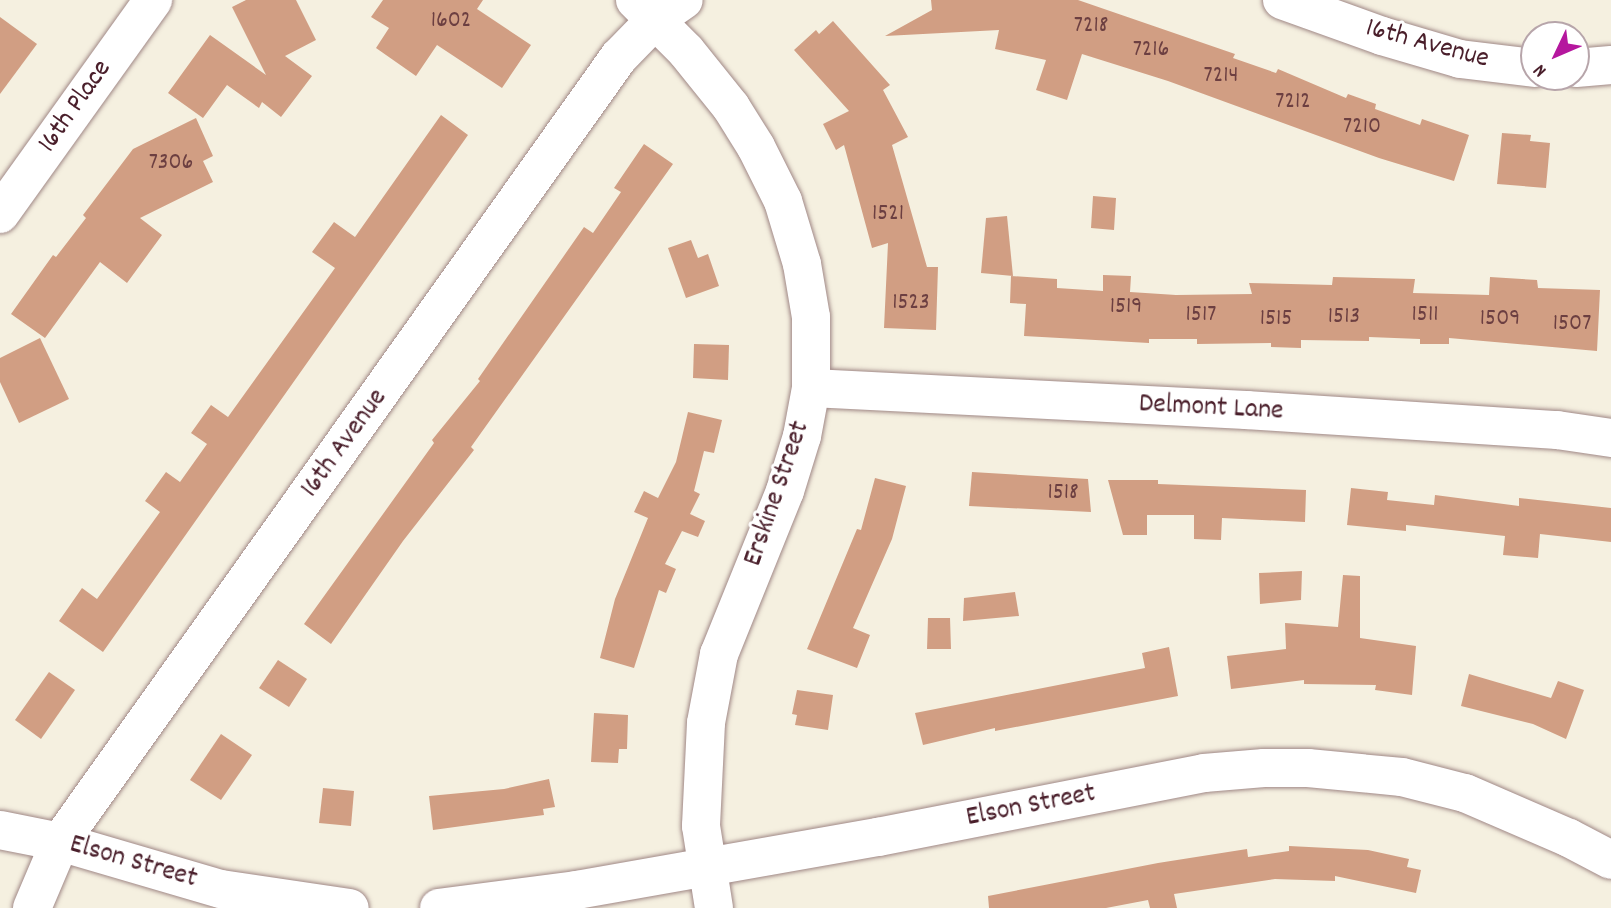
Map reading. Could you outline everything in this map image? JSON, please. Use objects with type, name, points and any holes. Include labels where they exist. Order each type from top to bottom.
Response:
[{"type":"street","name":"16th Place","points":[[0,214],[153,0]]},
{"type":"street","name":"16th Avenue","points":[[1282,0],[1382,36],[1460,59],[1520,66]]},
{"type":"street","name":"16th Avenue","points":[[32,908],[60,842],[619,57],[658,7]]},
{"type":"street","name":"Erskine Street","points":[[658,7],[686,51],[732,107],[783,201],[802,264],[811,317],[811,388],[802,436],[785,491],[719,654],[706,723],[701,826],[714,908]]},
{"type":"street","points":[[1590,67],[1611,65]]},
{"type":"street","name":"Delmont Lane","points":[[811,388],[1246,410],[1557,430],[1611,438]]},
{"type":"street","name":"Elson Street","points":[[439,908],[564,892],[1204,774],[1308,768],[1402,777],[1465,793],[1569,838],[1611,860]]},
{"type":"street","name":"Elson Street","points":[[0,830],[60,842],[221,889],[350,908]]},
{"type":"building","points":[[246,0],[296,0],[316,40],[285,56],[312,76],[281,117],[262,102],[259,108],[227,85],[203,118],[168,93],[210,35],[266,75],[232,7]]},
{"type":"building","points":[[383,0],[483,0],[477,9],[531,45],[502,88],[437,45],[416,76],[376,48],[389,28],[371,17]]},
{"type":"building","points":[[931,0],[1078,0],[1235,54],[1233,58],[1276,73],[1278,69],[1346,98],[1348,94],[1376,104],[1375,109],[1420,125],[1422,119],[1469,135],[1454,181],[1379,158],[1168,81],[1082,54],[1067,100],[1036,90],[1046,60],[995,49],[999,30],[885,36],[932,10]]},
{"type":"building","points":[[0,17],[37,44],[0,94]]},
{"type":"building","points":[[833,21],[890,85],[883,90],[908,137],[892,145],[927,267],[938,267],[936,330],[884,328],[888,243],[872,248],[844,145],[836,150],[823,124],[849,111],[794,50],[816,30],[819,34]]},
{"type":"building","points":[[441,115],[468,135],[103,652],[59,621],[82,588],[97,599],[160,512],[145,501],[166,472],[180,482],[207,444],[191,433],[211,405],[228,417],[335,268],[312,252],[334,222],[355,237]]},
{"type":"building","points":[[196,118],[213,156],[203,161],[213,182],[140,218],[162,235],[127,283],[100,262],[45,338],[11,314],[53,255],[56,257],[86,218],[83,215],[133,149]]},
{"type":"building","points":[[1502,133],[1531,135],[1530,141],[1550,143],[1546,188],[1497,184]]},
{"type":"building","points":[[644,144],[673,164],[471,447],[474,450],[403,541],[331,644],[304,624],[434,443],[432,440],[480,381],[478,379],[584,227],[593,233],[621,192],[614,188]]},
{"type":"building","points":[[1093,196],[1116,198],[1114,230],[1091,228]]},
{"type":"building","points":[[1007,216],[1013,276],[981,273],[986,218]]},
{"type":"building","points":[[691,240],[698,258],[708,254],[719,286],[686,298],[668,248]]},
{"type":"building","points":[[1103,275],[1131,276],[1130,292],[1176,295],[1252,294],[1249,283],[1332,285],[1333,277],[1415,279],[1413,293],[1489,295],[1490,277],[1537,280],[1538,288],[1600,290],[1597,351],[1449,338],[1449,344],[1420,344],[1420,339],[1369,337],[1369,341],[1301,340],[1301,348],[1271,347],[1271,343],[1197,344],[1197,339],[1149,339],[1149,343],[1024,336],[1026,304],[1010,303],[1011,276],[1057,279],[1057,288],[1103,291]]},
{"type":"building","points":[[40,338],[69,399],[19,423],[0,382],[0,358]]},
{"type":"building","points":[[694,344],[729,345],[728,380],[693,378]]},
{"type":"building","points":[[688,412],[722,420],[714,453],[704,451],[694,491],[700,494],[690,514],[705,521],[698,537],[682,531],[665,564],[676,569],[666,593],[659,590],[634,668],[600,658],[615,599],[648,518],[634,512],[644,491],[658,498],[676,462]]},
{"type":"building","points":[[972,472],[1088,479],[1091,512],[969,506]]},
{"type":"building","points":[[875,478],[906,486],[892,539],[853,628],[870,635],[857,668],[807,649],[857,529],[861,530]]},
{"type":"building","points":[[1108,480],[1158,480],[1158,484],[1306,490],[1305,522],[1222,518],[1221,540],[1194,539],[1194,515],[1147,515],[1147,535],[1123,535]]},
{"type":"building","points":[[1351,488],[1388,492],[1387,500],[1434,505],[1435,495],[1519,506],[1519,498],[1611,508],[1611,542],[1540,534],[1538,558],[1503,555],[1505,536],[1406,525],[1406,531],[1347,525]]},
{"type":"building","points":[[1302,571],[1301,600],[1260,604],[1259,573]]},
{"type":"building","points":[[1343,575],[1360,576],[1360,638],[1416,646],[1412,695],[1375,690],[1376,685],[1304,684],[1304,680],[1231,689],[1227,656],[1286,649],[1285,623],[1338,627]]},
{"type":"building","points":[[1015,592],[1019,616],[963,621],[964,598]]},
{"type":"building","points":[[928,618],[950,618],[951,649],[927,649]]},
{"type":"building","points":[[1169,647],[1178,696],[995,731],[995,728],[923,745],[915,713],[1145,668],[1142,653]]},
{"type":"building","points":[[278,660],[307,679],[289,707],[259,688]]},
{"type":"building","points":[[49,672],[75,690],[41,739],[15,720]]},
{"type":"building","points":[[1469,674],[1551,698],[1558,681],[1584,690],[1566,739],[1533,724],[1461,706]]},
{"type":"building","points":[[797,690],[833,695],[828,730],[795,725],[797,715],[792,714]]},
{"type":"building","points":[[594,713],[628,715],[627,749],[619,749],[618,763],[591,762]]},
{"type":"building","points":[[221,734],[252,755],[221,800],[190,780]]},
{"type":"building","points":[[549,779],[555,807],[543,809],[544,815],[433,830],[429,796],[504,789]]},
{"type":"building","points":[[323,788],[354,791],[351,826],[319,823]]},
{"type":"building","points":[[1289,846],[1368,850],[1409,859],[1407,867],[1421,870],[1416,893],[1335,876],[1335,881],[1275,879],[1174,894],[1177,908],[1150,908],[1148,900],[1106,908],[989,908],[988,896],[1158,863],[1247,849],[1248,857],[1289,851]]}]
